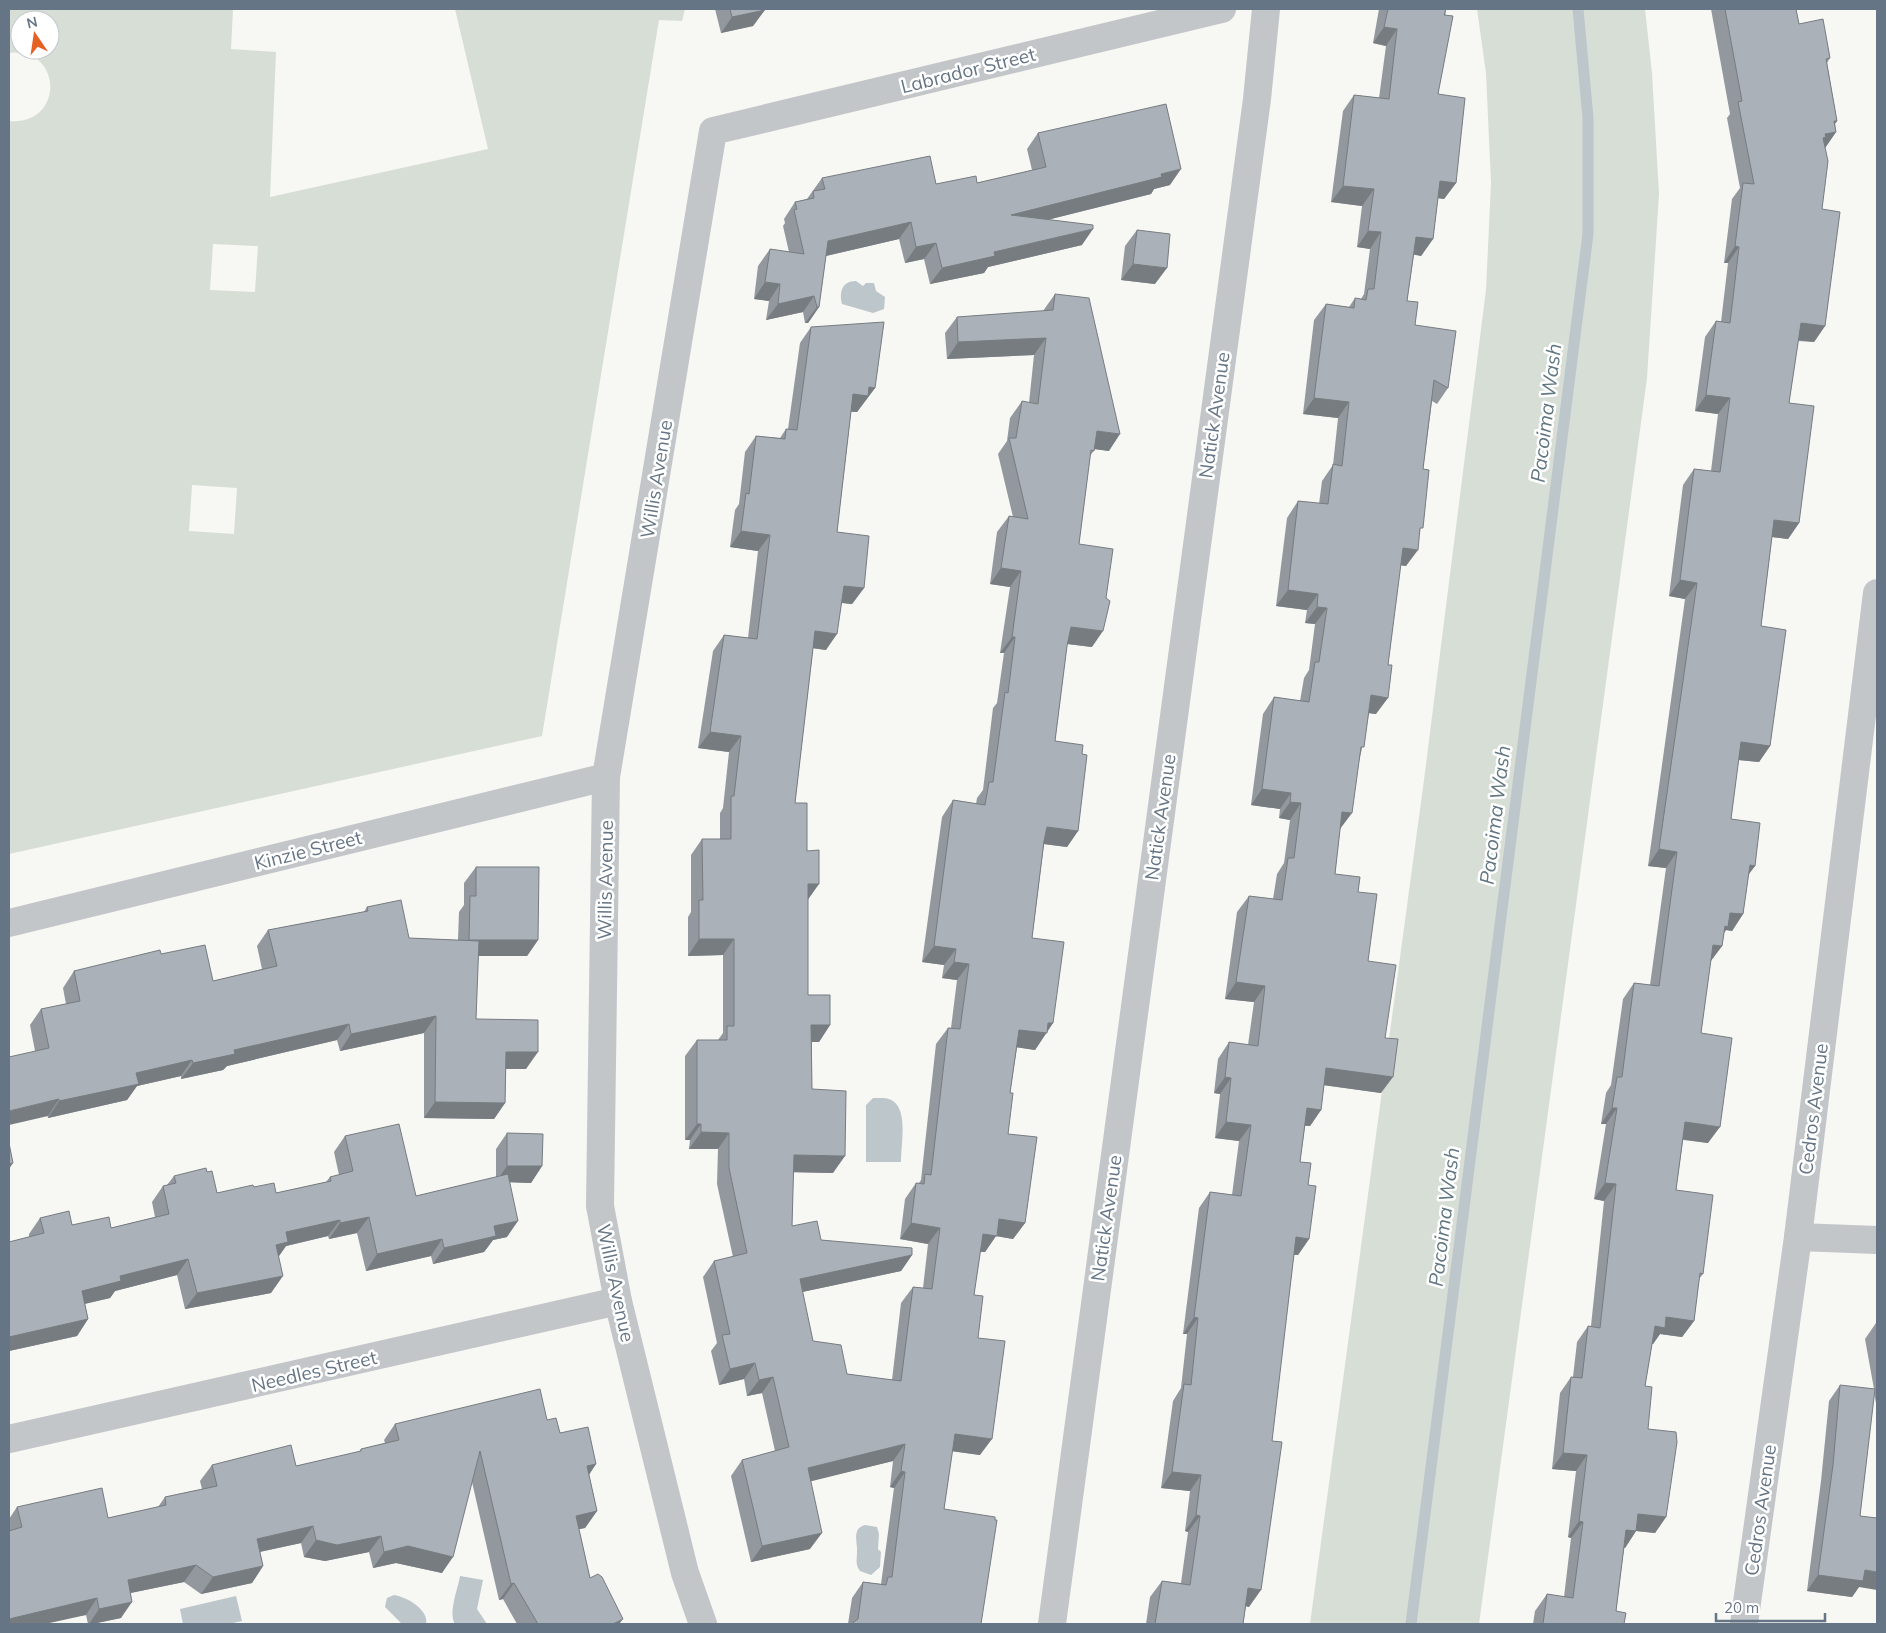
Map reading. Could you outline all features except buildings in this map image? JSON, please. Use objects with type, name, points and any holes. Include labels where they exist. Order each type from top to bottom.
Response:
[{"type":"street","name":"Labrador Street","points":[[713,131],[1222,9]]},
{"type":"street","name":"Natick Avenue","points":[[1052,1624],[1254,119],[1266,9]]},
{"type":"street","name":"Willis Avenue","points":[[703,1624],[685,1573],[618,1301],[600,1206],[606,777],[713,131]]},
{"type":"street","name":"Cedros Avenue","points":[[1744,1624],[1798,1237],[1877,593]]},
{"type":"street","name":"Kinzie Street","points":[[9,923],[606,777]]},
{"type":"street","points":[[1798,1237],[1877,1240]]},
{"type":"street","name":"Needles Street","points":[[9,1439],[618,1301]]},
{"type":"shaded area","points":[[9,9],[233,9],[231,49],[276,52],[270,197],[488,149],[455,9],[685,9],[682,21],[659,20],[542,736],[9,854],[9,121],[27,119],[40,111],[48,100],[50,86],[47,73],[38,60],[60,60],[60,10],[10,10],[10,53]],"holes":[[[213,244],[258,246],[255,292],[210,290]],[[192,485],[237,488],[234,534],[189,531]]]},
{"type":"shaded area","points":[[1477,9],[1645,9],[1652,73],[1659,194],[1647,378],[1479,1624],[1310,1624],[1424,780],[1486,290],[1491,183],[1486,73]]},
{"type":"shaded area","points":[[856,281],[863,286],[866,283],[874,283],[876,291],[885,297],[884,309],[873,313],[842,304],[841,291],[847,283]]},
{"type":"shaded area","points":[[873,1098],[893,1101],[901,1112],[903,1129],[901,1162],[866,1162],[866,1105]]},
{"type":"shaded area","points":[[865,1525],[877,1527],[879,1534],[880,1567],[871,1575],[860,1571],[857,1564],[856,1536],[858,1530]]},
{"type":"shaded area","points":[[460,1576],[483,1580],[477,1609],[487,1624],[455,1624],[453,1607]]},
{"type":"shaded area","points":[[394,1595],[411,1601],[421,1609],[426,1619],[426,1624],[402,1624],[385,1607],[387,1598]]},
{"type":"shaded area","points":[[236,1596],[242,1621],[228,1624],[183,1624],[180,1609]]},
{"type":"waterway","name":"Pacoima Wash","points":[[1411,1624],[1588,234],[1588,118],[1578,9]]}]
